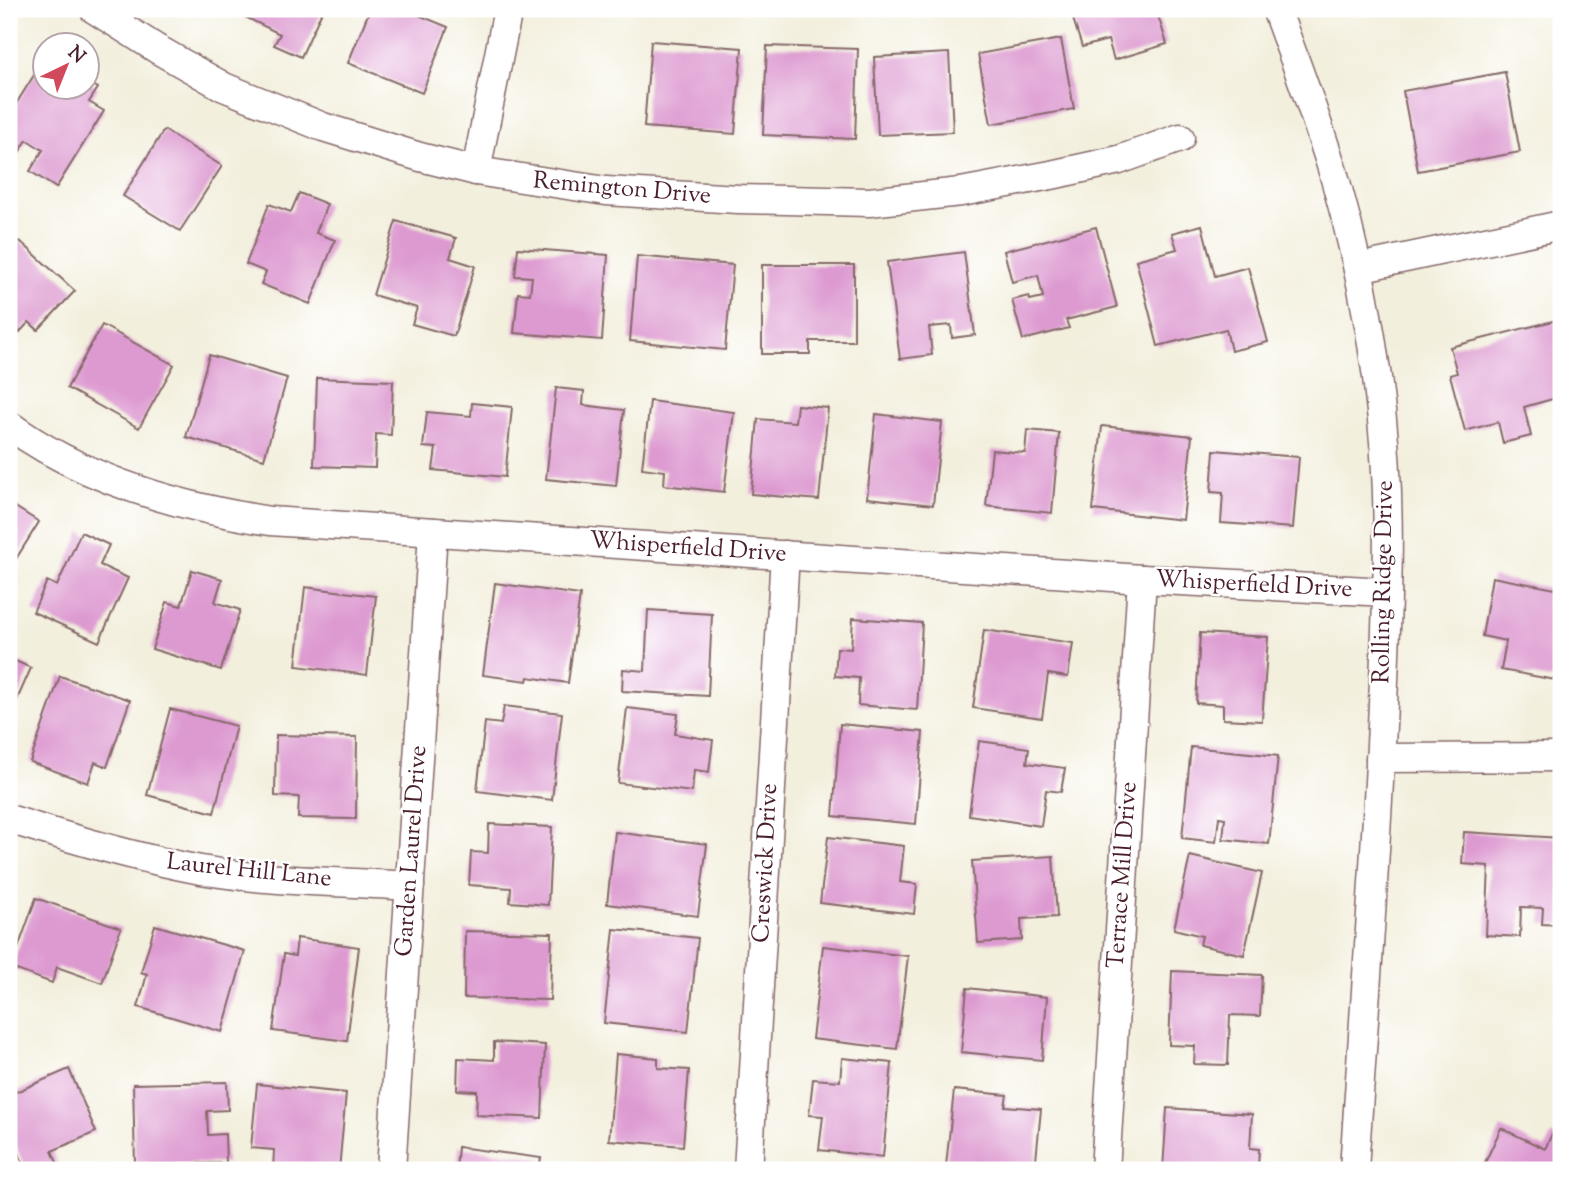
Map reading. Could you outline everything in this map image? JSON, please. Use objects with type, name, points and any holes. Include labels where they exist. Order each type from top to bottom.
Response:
[{"type":"street","name":"Remington Drive","points":[[94,9],[168,56],[224,87],[362,140],[476,171],[606,191],[738,199],[869,202],[961,192],[1051,175],[1119,160],[1180,138]]},
{"type":"street","points":[[476,171],[508,9]]},
{"type":"street","name":"Rolling Ridge Drive","points":[[1276,9],[1336,183],[1358,268],[1372,343],[1382,421],[1387,508],[1387,592],[1380,758],[1354,1170]]},
{"type":"street","points":[[1358,268],[1561,225]]},
{"type":"street","name":"Whisperfield Drive","points":[[9,425],[54,453],[131,488],[199,508],[270,521],[1142,579],[1387,592]]},
{"type":"street","name":"Garden Laurel Drive","points":[[391,1170],[433,531]]},
{"type":"street","name":"Creswick Drive","points":[[748,1170],[785,555]]},
{"type":"street","name":"Terrace Mill Drive","points":[[1105,1170],[1142,579]]},
{"type":"street","points":[[1380,758],[1561,757]]},
{"type":"street","name":"Laurel Hill Lane","points":[[9,819],[147,859],[203,870],[246,876],[410,886]]},
{"type":"building","points":[[239,9],[323,9],[301,57],[274,45],[280,34],[237,13]]},
{"type":"building","points":[[370,9],[404,9],[448,27],[422,93],[348,63]]},
{"type":"building","points":[[1070,9],[1156,9],[1167,44],[1114,60],[1108,40],[1082,47]]},
{"type":"building","points":[[1061,39],[1074,109],[991,124],[978,54]]},
{"type":"building","points":[[651,41],[742,48],[735,134],[644,127]]},
{"type":"building","points":[[767,46],[858,49],[855,139],[763,135]]},
{"type":"building","points":[[949,53],[953,132],[878,135],[874,57]]},
{"type":"building","points":[[1505,72],[1520,152],[1418,171],[1403,91]]},
{"type":"building","points":[[32,78],[32,102],[89,102],[104,111],[56,188],[30,171],[43,150],[27,140],[20,151],[9,144],[9,115]]},
{"type":"building","points":[[164,130],[222,166],[180,231],[123,196]]},
{"type":"building","points":[[299,193],[327,204],[316,233],[335,240],[310,304],[261,284],[266,272],[246,264],[269,204],[291,212]]},
{"type":"building","points":[[396,221],[456,238],[450,258],[475,266],[454,336],[412,324],[417,308],[373,295]]},
{"type":"building","points":[[1202,225],[1215,276],[1248,267],[1268,342],[1231,351],[1226,329],[1158,346],[1136,260],[1177,249],[1172,233]]},
{"type":"building","points":[[1096,227],[1117,307],[1066,320],[1069,328],[1023,340],[1012,300],[1029,296],[1030,300],[1043,297],[1038,275],[1012,282],[1004,251]]},
{"type":"building","points":[[20,241],[75,291],[38,330],[29,322],[9,344],[9,253]]},
{"type":"building","points":[[518,248],[608,255],[602,340],[514,333],[518,293],[530,294],[532,277],[515,276]]},
{"type":"building","points":[[964,252],[975,335],[952,338],[951,325],[929,327],[932,355],[900,359],[887,262]]},
{"type":"building","points":[[637,256],[733,265],[725,350],[630,341]]},
{"type":"building","points":[[762,265],[854,265],[854,341],[810,341],[810,354],[762,354]]},
{"type":"building","points":[[1561,319],[1561,415],[1556,398],[1524,407],[1531,436],[1503,443],[1498,422],[1465,431],[1450,375],[1457,373],[1450,347]]},
{"type":"building","points":[[102,325],[174,365],[139,428],[67,388]]},
{"type":"building","points":[[209,355],[287,378],[264,459],[186,437]]},
{"type":"building","points":[[317,378],[393,381],[391,435],[376,434],[375,468],[314,466]]},
{"type":"building","points":[[556,388],[584,391],[583,405],[624,410],[616,486],[546,479]]},
{"type":"building","points":[[650,401],[734,412],[724,492],[664,485],[665,471],[642,468]]},
{"type":"building","points":[[472,403],[512,407],[505,477],[433,470],[436,448],[423,447],[427,412],[471,416]]},
{"type":"building","points":[[797,405],[828,408],[819,500],[751,494],[758,419],[795,422]]},
{"type":"building","points":[[876,414],[942,422],[933,505],[867,498]]},
{"type":"building","points":[[1102,426],[1192,436],[1183,520],[1093,510]]},
{"type":"building","points":[[1027,430],[1059,433],[1052,513],[986,506],[992,450],[1025,453]]},
{"type":"building","points":[[1214,450],[1299,457],[1293,528],[1221,523],[1223,493],[1211,492]]},
{"type":"building","points":[[9,503],[39,522],[9,570]]},
{"type":"building","points":[[81,532],[109,545],[100,565],[128,578],[99,642],[33,612],[47,581],[57,586]]},
{"type":"building","points":[[192,570],[222,579],[215,602],[240,610],[221,670],[152,649],[167,602],[181,606]]},
{"type":"building","points":[[1492,577],[1561,590],[1561,681],[1501,670],[1506,641],[1482,636]]},
{"type":"building","points":[[495,583],[580,595],[568,683],[528,677],[527,681],[483,675]]},
{"type":"building","points":[[305,587],[376,596],[367,675],[296,666]]},
{"type":"building","points":[[648,610],[712,614],[708,696],[622,691],[623,669],[645,671]]},
{"type":"building","points":[[853,618],[922,623],[917,710],[858,705],[859,678],[835,676],[837,648],[851,649]]},
{"type":"building","points":[[984,630],[1073,643],[1068,677],[1048,674],[1042,718],[973,708]]},
{"type":"building","points":[[1200,633],[1268,637],[1262,721],[1223,719],[1223,705],[1196,703]]},
{"type":"building","points":[[9,658],[31,668],[9,718]]},
{"type":"building","points":[[60,676],[130,700],[107,767],[95,762],[88,783],[30,762]]},
{"type":"building","points":[[504,706],[562,713],[552,800],[477,791],[485,722],[501,724]]},
{"type":"building","points":[[627,708],[678,714],[675,734],[713,740],[709,772],[694,770],[692,792],[618,783]]},
{"type":"building","points":[[170,709],[236,726],[214,813],[147,795]]},
{"type":"building","points":[[840,724],[923,732],[916,824],[833,816]]},
{"type":"building","points":[[276,735],[357,737],[356,819],[298,818],[299,797],[275,796]]},
{"type":"building","points":[[979,741],[1029,748],[1027,763],[1065,768],[1061,792],[1046,790],[1041,826],[969,815]]},
{"type":"building","points":[[1191,747],[1278,756],[1269,844],[1223,839],[1225,818],[1219,817],[1216,842],[1182,838]]},
{"type":"building","points":[[489,824],[552,827],[548,905],[510,902],[511,888],[469,885],[471,852],[488,853]]},
{"type":"building","points":[[615,832],[707,844],[698,916],[607,904]]},
{"type":"building","points":[[1464,832],[1561,838],[1561,925],[1542,924],[1543,908],[1521,907],[1520,937],[1486,935],[1489,866],[1462,864]]},
{"type":"building","points":[[828,837],[904,846],[900,882],[917,884],[914,914],[820,903]]},
{"type":"building","points":[[1053,856],[1057,917],[1021,919],[1022,940],[978,943],[972,861]]},
{"type":"building","points":[[1190,856],[1262,873],[1244,955],[1200,945],[1202,936],[1174,929]]},
{"type":"building","points":[[36,898],[121,928],[102,983],[57,967],[52,983],[11,968]]},
{"type":"building","points":[[155,925],[245,951],[222,1032],[138,1007],[147,974],[141,972]]},
{"type":"building","points":[[614,929],[698,938],[688,1032],[604,1023]]},
{"type":"building","points":[[465,931],[552,933],[550,1000],[464,998]]},
{"type":"building","points":[[297,938],[359,947],[347,1041],[273,1031],[284,954],[295,956]]},
{"type":"building","points":[[823,946],[908,956],[897,1049],[812,1039]]},
{"type":"building","points":[[1172,971],[1262,975],[1260,1016],[1230,1015],[1228,1065],[1194,1064],[1195,1046],[1169,1045]]},
{"type":"building","points":[[967,988],[1047,997],[1042,1060],[961,1052]]},
{"type":"building","points":[[494,1042],[545,1045],[542,1118],[476,1115],[477,1091],[457,1090],[458,1058],[494,1060]]},
{"type":"building","points":[[616,1054],[658,1058],[658,1068],[689,1070],[683,1146],[609,1140]]},
{"type":"building","points":[[842,1058],[892,1063],[883,1157],[819,1150],[823,1116],[809,1115],[813,1079],[840,1081]]},
{"type":"building","points":[[69,1069],[96,1132],[52,1151],[59,1167],[50,1170],[26,1170],[9,1131],[9,1095]]},
{"type":"building","points":[[227,1082],[228,1110],[207,1111],[208,1135],[225,1134],[226,1163],[135,1165],[133,1084]]},
{"type":"building","points":[[257,1084],[346,1093],[339,1170],[273,1170],[274,1150],[251,1148]]},
{"type":"building","points":[[954,1090],[1007,1095],[1005,1106],[1041,1109],[1035,1170],[985,1170],[946,1166]]},
{"type":"building","points":[[1167,1108],[1252,1114],[1250,1148],[1259,1149],[1258,1170],[1163,1170]]},
{"type":"building","points":[[1501,1128],[1545,1149],[1552,1134],[1561,1139],[1561,1170],[1482,1169]]},
{"type":"building","points":[[458,1147],[541,1158],[539,1170],[456,1170]]}]
